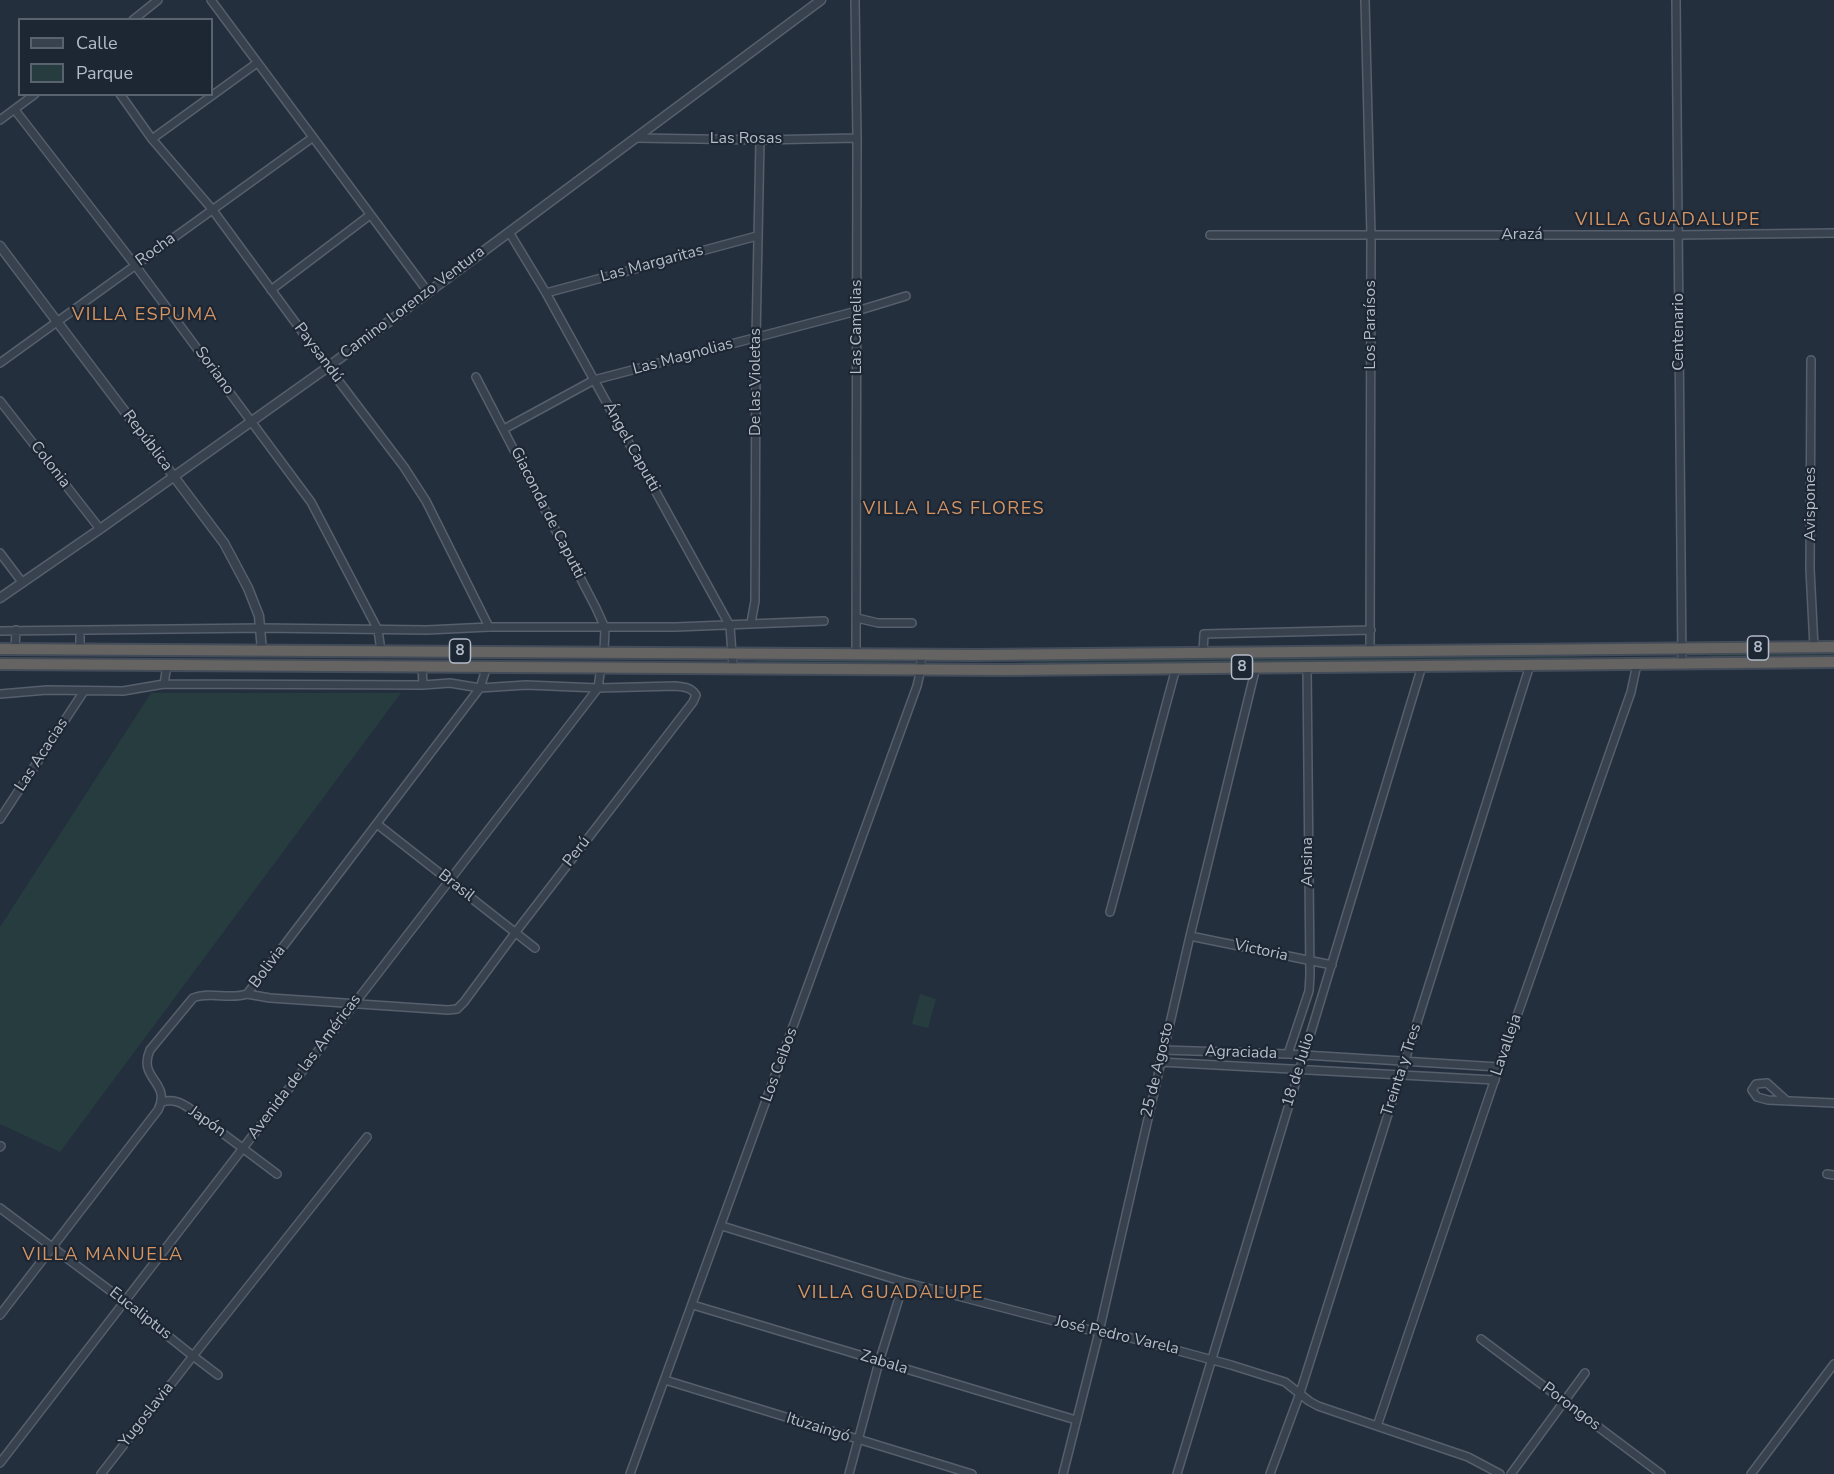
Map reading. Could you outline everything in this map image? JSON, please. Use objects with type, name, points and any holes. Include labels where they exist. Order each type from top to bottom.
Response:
[{"type":"highway","name":"8","points":[[0,649],[921,654],[1834,647]]},
{"type":"highway","name":"8","points":[[0,664],[921,669],[1834,662]]},
{"type":"street","points":[[136,18],[158,0]]},
{"type":"street","points":[[211,0],[428,292]]},
{"type":"street","name":"Camino Lorenzo Ventura","points":[[0,598],[328,367],[821,0]]},
{"type":"street","name":"Las Camelias","points":[[855,0],[856,653]]},
{"type":"street","name":"Los Paraísos","points":[[1365,0],[1371,235],[1370,650]]},
{"type":"street","name":"Centenario","points":[[1676,0],[1682,663]]},
{"type":"street","points":[[213,95],[258,63]]},
{"type":"street","points":[[0,120],[32,96]]},
{"type":"street","name":"Paysandú","points":[[121,96],[152,139],[212,209],[416,484],[489,627]]},
{"type":"street","points":[[152,139],[212,96]]},
{"type":"street","name":"Soriano","points":[[15,110],[135,265],[311,502],[378,630],[381,651]]},
{"type":"street","name":"Rocha","points":[[0,363],[312,138]]},
{"type":"street","name":"Las Rosas","points":[[636,138],[760,141],[857,138]]},
{"type":"street","name":"De las Violetas","points":[[751,623],[755,601],[757,236],[760,141]]},
{"type":"street","points":[[271,290],[370,215]]},
{"type":"street","name":"Ángel Caputti","points":[[509,232],[546,292],[730,626],[733,668]]},
{"type":"street","name":"Arazá","points":[[1210,235],[1834,233]]},
{"type":"street","name":"Las Margaritas","points":[[546,292],[757,236]]},
{"type":"street","name":"República","points":[[0,246],[224,543],[259,616],[262,651]]},
{"type":"street","name":"Las Magnolias","points":[[504,429],[594,380],[906,296]]},
{"type":"street","name":"Avispones","points":[[1811,360],[1810,569],[1814,647]]},
{"type":"street","name":"Giaconda de Caputti","points":[[476,377],[605,628],[604,652]]},
{"type":"street","name":"Colonia","points":[[0,401],[100,529]]},
{"type":"street","points":[[0,553],[22,582]]},
{"type":"street","points":[[857,618],[878,623],[912,623]]},
{"type":"street","points":[[0,631],[605,628],[730,626],[751,623],[824,621]]},
{"type":"street","points":[[15,649],[16,630]]},
{"type":"street","points":[[1203,653],[1204,634],[1371,630]]},
{"type":"street","points":[[80,631],[80,649]]},
{"type":"street","name":"Los Ceibos","points":[[630,1474],[913,697],[921,669],[921,654]]},
{"type":"street","name":"Lavalleja","points":[[1377,1426],[1499,1067],[1628,703],[1637,664]]},
{"type":"street","points":[[164,684],[167,665]]},
{"type":"street","name":"Treinta y Tres","points":[[1270,1474],[1300,1393],[1530,665]]},
{"type":"street","points":[[422,666],[423,685]]},
{"type":"street","name":"Bolivia","points":[[162,1102],[160,1088],[147,1067],[150,1050],[192,998],[201,994],[238,997],[247,994],[480,688],[488,666]]},
{"type":"street","name":"18 de Julio","points":[[1177,1474],[1422,666]]},
{"type":"street","name":"Avenida de las Américas","points":[[0,1463],[598,688],[602,667]]},
{"type":"street","name":"25 de Agosto","points":[[1063,1474],[1099,1332],[1160,1062],[1256,667]]},
{"type":"street","name":"Ansina","points":[[1288,1054],[1309,991],[1307,667]]},
{"type":"street","points":[[1110,912],[1176,668]]},
{"type":"street","points":[[0,694],[47,690],[123,691],[164,684],[423,685],[450,683],[480,688],[526,685],[598,688]]},
{"type":"street","name":"Perú","points":[[354,1002],[457,1009],[693,702],[696,695],[693,690],[675,686],[598,688]]},
{"type":"street","name":"Las Acacias","points":[[0,819],[84,691]]},
{"type":"street","name":"Brasil","points":[[377,824],[535,948]]},
{"type":"street","name":"Victoria","points":[[1190,936],[1332,965]]},
{"type":"street","points":[[247,994],[270,998],[354,1002]]},
{"type":"street","name":"Agraciada","points":[[1163,1050],[1288,1054],[1499,1067]]},
{"type":"street","name":"Agraciada","points":[[1160,1062],[1495,1080]]},
{"type":"street","name":"Japón","points":[[162,1102],[169,1100],[179,1102],[277,1174]]},
{"type":"street","points":[[1787,1101],[1834,1103]]},
{"type":"street","points":[[0,1315],[162,1102]]},
{"type":"street","name":"Yugoslavia","points":[[101,1474],[367,1137]]},
{"type":"street","name":"Eucaliptus","points":[[0,1208],[124,1301],[218,1376]]},
{"type":"street","name":"José Pedro Varela","points":[[722,1226],[904,1282],[1032,1316],[1131,1338],[1285,1382],[1318,1406],[1468,1457],[1500,1474]]},
{"type":"street","points":[[849,1474],[879,1362],[904,1282]]},
{"type":"street","name":"Zabala","points":[[693,1305],[1076,1420]]},
{"type":"street","name":"Porongos","points":[[1481,1339],[1661,1474]]},
{"type":"street","points":[[1751,1474],[1834,1364]]},
{"type":"street","points":[[1511,1474],[1585,1373]]},
{"type":"street","name":"Ituzaingó","points":[[665,1380],[972,1474]]},
{"type":"green space","points":[[1834,652],[1834,657],[1715,658],[1707,655],[1714,653]]},
{"type":"green space","points":[[1666,654],[1533,660],[1018,664],[950,663],[1018,663],[1080,658]]},
{"type":"green space","points":[[763,658],[889,659],[891,661],[889,663],[763,663],[755,661]]},
{"type":"green space","points":[[151,693],[401,693],[60,1152],[0,1124],[0,927]]},
{"type":"green space","points":[[920,994],[936,999],[928,1028],[912,1024]]},
{"type":"district","name":"VILLA GUADALUPE","points":[[1668,221]]},
{"type":"district","name":"VILLA ESPUMA","points":[[145,316]]},
{"type":"district","name":"VILLA LAS FLORES","points":[[954,510]]},
{"type":"district","name":"VILLA MANUELA","points":[[103,1256]]},
{"type":"district","name":"VILLA GUADALUPE","points":[[891,1294]]}]
